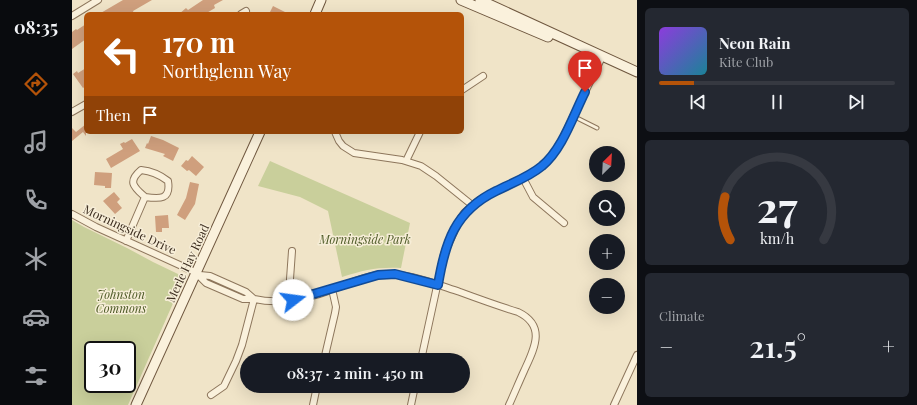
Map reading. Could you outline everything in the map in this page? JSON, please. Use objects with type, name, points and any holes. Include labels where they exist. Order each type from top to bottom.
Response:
[{"type":"main road","points":[[316,12],[321,0]]},
{"type":"main road","points":[[461,0],[584,52],[602,57]]},
{"type":"main road","points":[[480,0],[637,72]]},
{"type":"main road","name":"Merle Hay Road","points":[[136,405],[198,274],[259,134]]},
{"type":"street","points":[[72,16],[98,0]]},
{"type":"street","points":[[423,353],[444,254],[459,221],[472,205],[488,195],[534,172],[549,160],[560,144],[602,57]]},
{"type":"street","points":[[464,89],[483,76]]},
{"type":"street","points":[[72,112],[84,105]]},
{"type":"street","points":[[336,134],[343,146],[354,153],[406,161],[429,170],[472,205]]},
{"type":"street","points":[[406,161],[419,134]]},
{"type":"street","points":[[141,170],[160,175],[168,181],[170,189],[166,196],[158,199],[145,197],[134,187],[133,182],[134,176],[141,170]]},
{"type":"street","points":[[523,178],[533,197],[564,223]]},
{"type":"street","points":[[126,241],[145,197]]},
{"type":"street","name":"Morningside Drive","points":[[72,214],[96,228],[198,274],[206,283],[243,299],[271,302],[293,300],[366,278],[388,274],[408,277],[438,285],[518,312],[524,315],[532,324],[536,336],[536,343],[509,405]]},
{"type":"street","points":[[292,251],[290,279],[293,300]]},
{"type":"street","points":[[326,353],[336,306],[332,289]]},
{"type":"street","points":[[211,395],[224,386],[236,361],[242,345],[254,299]]},
{"type":"street","points":[[614,405],[637,355]]},
{"type":"street","points":[[312,405],[315,393]]},
{"type":"street","points":[[411,405],[414,393]]},
{"type":"lane","points":[[573,116],[597,128]]},
{"type":"green space","name":"Morningside Park","points":[[270,161],[410,223],[401,268],[384,268],[357,272],[342,277],[328,211],[300,197],[258,186]]},
{"type":"green space","name":"Johnston Commons","points":[[72,220],[178,274],[181,278],[182,283],[136,387],[136,341],[84,341],[84,393],[133,393],[128,405],[72,405]]},
{"type":"building","points":[[123,0],[152,0],[133,12],[102,12]]},
{"type":"building","points":[[203,0],[223,0],[214,5],[215,8],[208,12],[181,12],[186,8],[188,10]]},
{"type":"building","points":[[273,6],[285,12],[270,12]]},
{"type":"building","points":[[84,25],[84,40],[72,49],[72,32],[76,29],[77,30]]},
{"type":"building","points":[[84,69],[83,88],[73,74],[77,71],[78,73]]},
{"type":"building","points":[[84,126],[84,133],[83,132],[72,141],[72,128],[76,132]]},
{"type":"building","points":[[151,136],[179,148],[173,161],[163,156],[165,154],[145,148]]},
{"type":"building","points":[[132,139],[140,151],[111,168],[106,159],[123,149],[120,144]]},
{"type":"building","points":[[192,156],[204,167],[196,176],[181,166]]},
{"type":"building","points":[[95,172],[112,173],[111,188],[94,185]]},
{"type":"building","points":[[190,182],[199,184],[195,204],[185,220],[177,215],[186,198]]},
{"type":"building","points":[[114,192],[120,199],[117,202],[122,208],[115,214],[103,201]]},
{"type":"building","points":[[168,215],[169,228],[162,228],[162,232],[156,232],[155,216]]},
{"type":"route","points":[[293,300],[378,275],[395,274],[438,285],[444,254],[455,228],[464,213],[479,200],[534,172],[549,160],[560,144],[585,92]]}]
